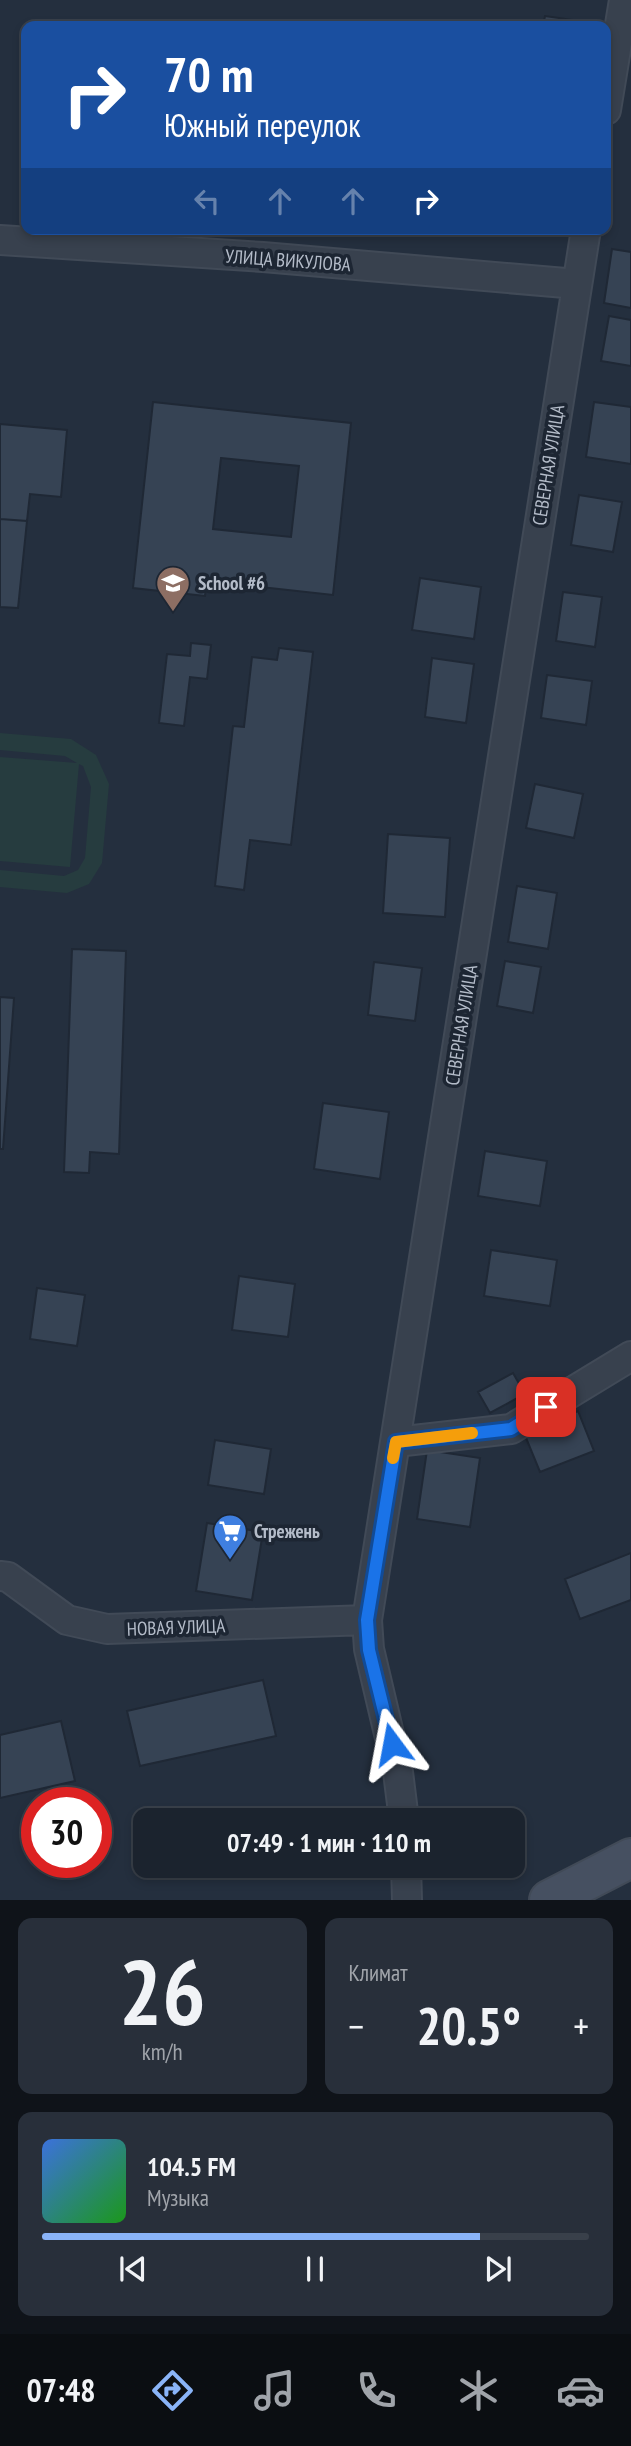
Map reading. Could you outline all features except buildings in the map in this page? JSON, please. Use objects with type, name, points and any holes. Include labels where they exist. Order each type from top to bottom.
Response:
[{"type":"main road","points":[[549,1900],[631,1858]]},
{"type":"street","points":[[611,79],[624,0]]},
{"type":"street","name":"СЕВЕРНАЯ УЛИЦА","points":[[402,1808],[398,1772],[369,1650],[367,1620],[585,235]]},
{"type":"street","name":"УЛИЦА ВИКУЛОВА","points":[[0,240],[263,257],[577,284]]},
{"type":"street","points":[[396,1442],[511,1429],[631,1356]]},
{"type":"street","name":"НОВАЯ УЛИЦА","points":[[0,1576],[8,1577],[67,1620],[107,1629],[367,1620]]},
{"type":"street","points":[[406,1878],[407,1900]]},
{"type":"green space","points":[[0,733],[71,739],[96,755],[109,784],[102,863],[89,884],[67,893],[0,887],[0,870],[64,876],[78,870],[85,858],[91,787],[83,766],[79,764],[70,867],[0,861],[0,757],[77,763],[65,756],[0,750]]},
{"type":"slow traffic","points":[[393,1458],[396,1442],[472,1433]]},
{"type":"place","name":"School #6","points":[[173,613]]},
{"type":"place","name":"Стрежень","points":[[230,1561]]},
{"type":"route","points":[[392,1744],[369,1650],[367,1620],[396,1442],[511,1429],[546,1407]]}]
